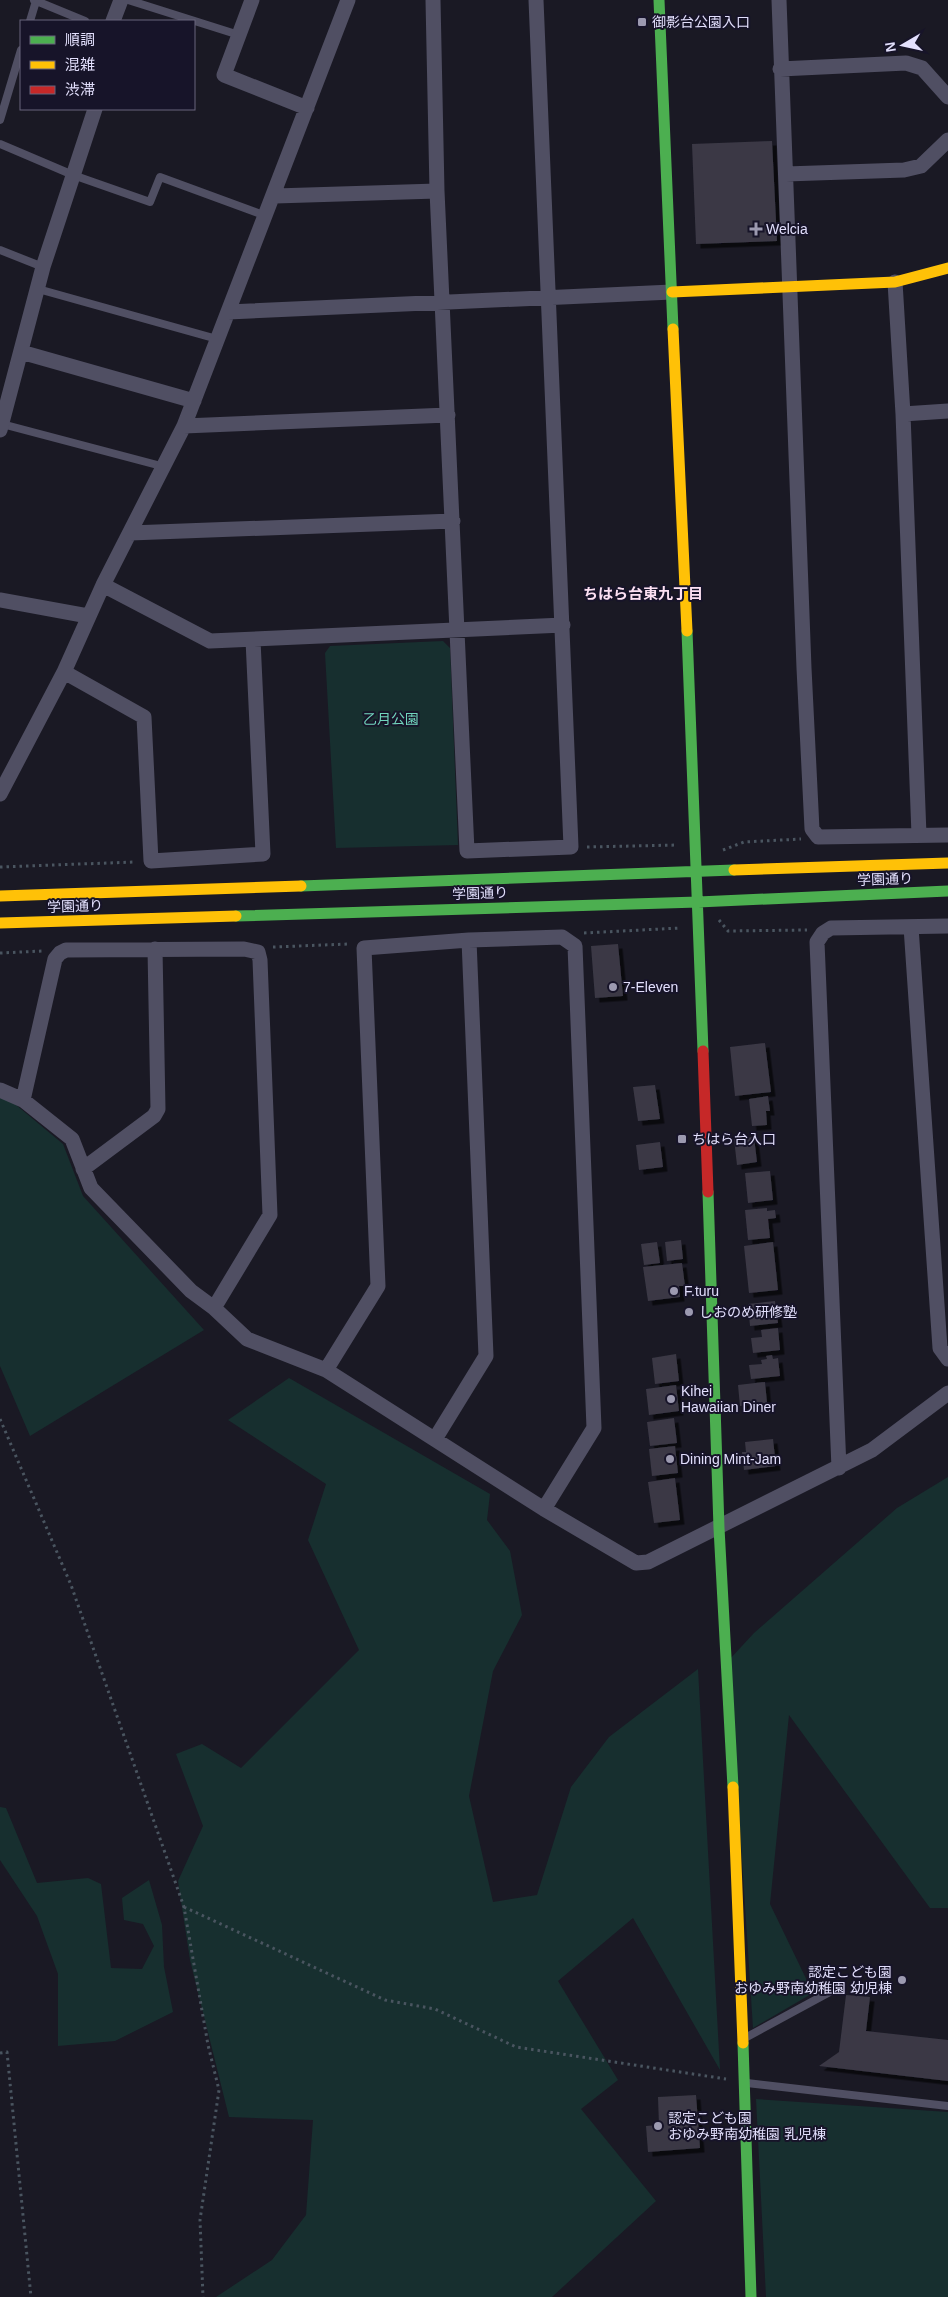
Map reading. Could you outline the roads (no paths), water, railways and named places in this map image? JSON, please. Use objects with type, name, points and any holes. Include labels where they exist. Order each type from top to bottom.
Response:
[{"type":"street","points":[[112,20],[121,0]]},
{"type":"street","points":[[252,0],[224,75],[307,108]]},
{"type":"street","points":[[0,794],[64,672],[103,585],[184,426],[275,196],[348,0]]},
{"type":"street","points":[[433,0],[437,191],[467,851],[571,847],[536,0]]},
{"type":"street","points":[[659,0],[696,845],[719,1528],[731,1743],[745,2082],[751,2297]]},
{"type":"street","points":[[779,0],[780,68],[791,287],[804,677],[812,828],[818,837],[948,835]]},
{"type":"street","points":[[780,68],[906,63],[922,68],[948,97]]},
{"type":"street","points":[[1,427],[43,267],[95,110]]},
{"type":"street","points":[[786,174],[904,170],[921,166],[948,140]]},
{"type":"street","points":[[275,196],[437,191]]},
{"type":"street","points":[[228,312],[895,282],[948,268]]},
{"type":"street","points":[[895,282],[903,414],[919,835]]},
{"type":"street","points":[[21,352],[194,401]]},
{"type":"street","points":[[903,414],[948,411]]},
{"type":"street","points":[[184,426],[448,415]]},
{"type":"street","points":[[130,533],[453,521]]},
{"type":"street","points":[[103,585],[210,641],[563,625]]},
{"type":"street","points":[[0,600],[88,616]]},
{"type":"street","points":[[64,672],[144,717],[151,861],[263,854],[254,640]]},
{"type":"street","name":"学園通り","points":[[0,896],[697,870],[948,863]]},
{"type":"street","name":"学園通り","points":[[0,923],[698,902],[948,891]]},
{"type":"street","points":[[839,1468],[818,942],[822,933],[831,928],[948,926]]},
{"type":"street","points":[[911,927],[940,1348],[948,1359]]},
{"type":"street","points":[[326,1370],[378,1286],[364,948],[469,940],[562,937],[575,946],[594,1428],[544,1509]]},
{"type":"street","points":[[434,1439],[486,1356],[469,940]]},
{"type":"street","points":[[23,1100],[55,959],[60,953],[66,950],[155,949],[244,949],[258,952],[260,960],[270,1215],[214,1308]]},
{"type":"street","points":[[82,1169],[154,1116],[158,1108],[155,949]]},
{"type":"street","points":[[0,1090],[23,1100],[72,1139],[82,1169],[91,1188],[191,1291],[214,1308],[246,1340],[326,1370],[544,1509],[636,1563],[648,1562],[839,1468],[872,1450],[948,1393]]},
{"type":"lane","points":[[30,20],[35,0],[83,20]]},
{"type":"lane","points":[[128,0],[191,20]]},
{"type":"lane","points":[[195,21],[239,35]]},
{"type":"lane","points":[[0,120],[20,53]]},
{"type":"lane","points":[[0,144],[73,175],[150,202],[160,178],[266,216]]},
{"type":"lane","points":[[0,250],[43,267]]},
{"type":"lane","points":[[38,289],[217,339]]},
{"type":"lane","points":[[1,427],[164,467]]},
{"type":"lane","points":[[743,2040],[839,1987]]},
{"type":"lane","points":[[745,2082],[948,2106]]},
{"type":"place","name":"御影台公園入口","points":[[642,22]]},
{"type":"place","name":"Welcia","points":[[756,229]]},
{"type":"place","name":"7-Eleven","points":[[613,987]]},
{"type":"place","name":"ちはら台入口","points":[[682,1139]]},
{"type":"place","name":"F.turu","points":[[674,1291]]},
{"type":"place","name":"しおのめ研修塾","points":[[689,1312]]},
{"type":"place","name":"Kihei Hawaiian Diner","points":[[671,1399]]},
{"type":"place","name":"Dining Mint-Jam","points":[[670,1459]]},
{"type":"place","name":"認定こども園 おゆみ野南幼稚園 幼児棟","points":[[902,1980]]},
{"type":"place","name":"認定こども園 おゆみ野南幼稚園 乳児棟","points":[[658,2126]]},
{"type":"district","name":"ちはら台東九丁目","points":[[643,593]]},
{"type":"park label","name":"乙月公園","points":[[391,719]]}]
